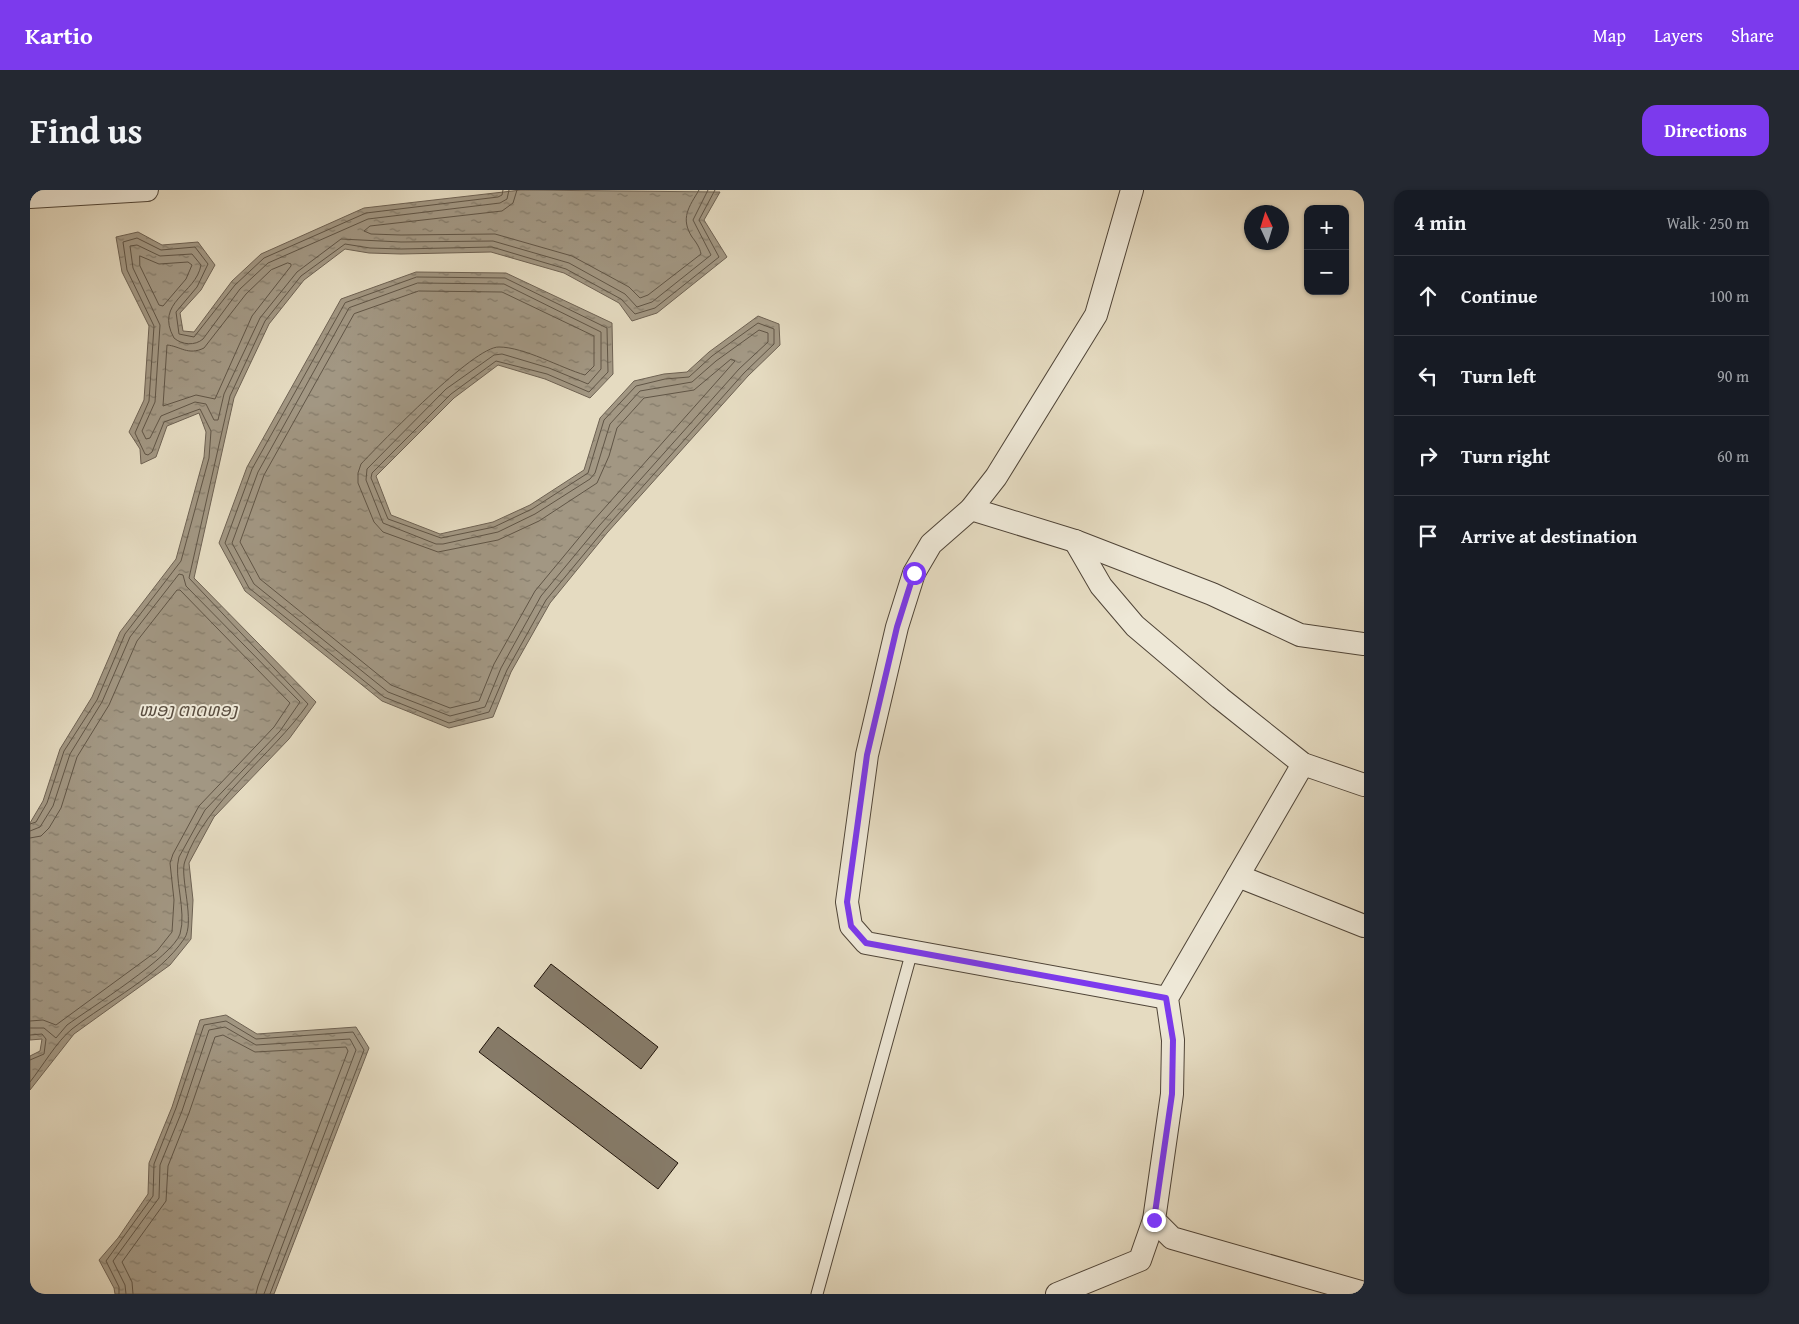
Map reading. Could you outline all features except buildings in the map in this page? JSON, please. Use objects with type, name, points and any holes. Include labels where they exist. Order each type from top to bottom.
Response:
[{"type":"street","points":[[30,197],[135,190]]},
{"type":"street","points":[[1132,190],[1096,315],[996,477],[971,509],[931,544],[914,573],[897,627],[867,755],[847,902],[851,926],[866,943],[1166,998]]},
{"type":"street","points":[[971,509],[1075,540],[1212,594],[1300,634],[1364,644]]},
{"type":"street","points":[[1075,540],[1101,586],[1135,626],[1220,698],[1303,764],[1364,785]]},
{"type":"street","points":[[1057,1294],[1140,1260],[1154,1220],[1172,1094],[1173,1040],[1166,998],[1303,764]]},
{"type":"street","points":[[1238,876],[1364,926]]},
{"type":"street","points":[[1154,1220],[1172,1238],[1364,1293]]},
{"type":"lane","points":[[817,1294],[912,951]]},
{"type":"water","name":"ໜອງ ຕາດທອງ","points":[[521,190],[720,192],[704,220],[727,257],[657,313],[632,321],[619,303],[564,273],[491,252],[401,254],[369,253],[345,249],[304,280],[269,324],[234,398],[194,578],[316,702],[289,739],[214,817],[189,863],[193,900],[191,939],[170,965],[74,1034],[30,1090],[30,1056],[40,1051],[42,1039],[30,1040],[30,823],[43,801],[60,749],[92,697],[120,632],[176,559],[204,457],[206,432],[199,413],[167,426],[156,457],[141,464],[140,449],[129,432],[144,400],[149,326],[122,272],[116,237],[138,232],[162,245],[198,242],[215,265],[201,290],[180,313],[183,331],[194,332],[232,281],[261,254],[364,208]]},
{"type":"water","points":[[416,272],[506,273],[612,323],[613,374],[590,398],[545,379],[498,365],[454,398],[376,476],[391,515],[440,534],[493,522],[530,505],[584,470],[600,418],[634,381],[664,374],[687,372],[709,352],[758,316],[779,324],[780,345],[748,376],[607,533],[550,603],[511,672],[493,717],[449,728],[382,701],[245,591],[219,543],[247,467],[341,299]]},
{"type":"water","points":[[226,1015],[257,1034],[356,1027],[369,1048],[274,1294],[115,1294],[114,1288],[99,1260],[118,1238],[148,1194],[149,1163],[172,1107],[200,1020]]},
{"type":"route","points":[[914,573],[897,627],[867,755],[847,902],[851,926],[866,943],[1166,998],[1173,1040],[1172,1094],[1154,1220]]}]
